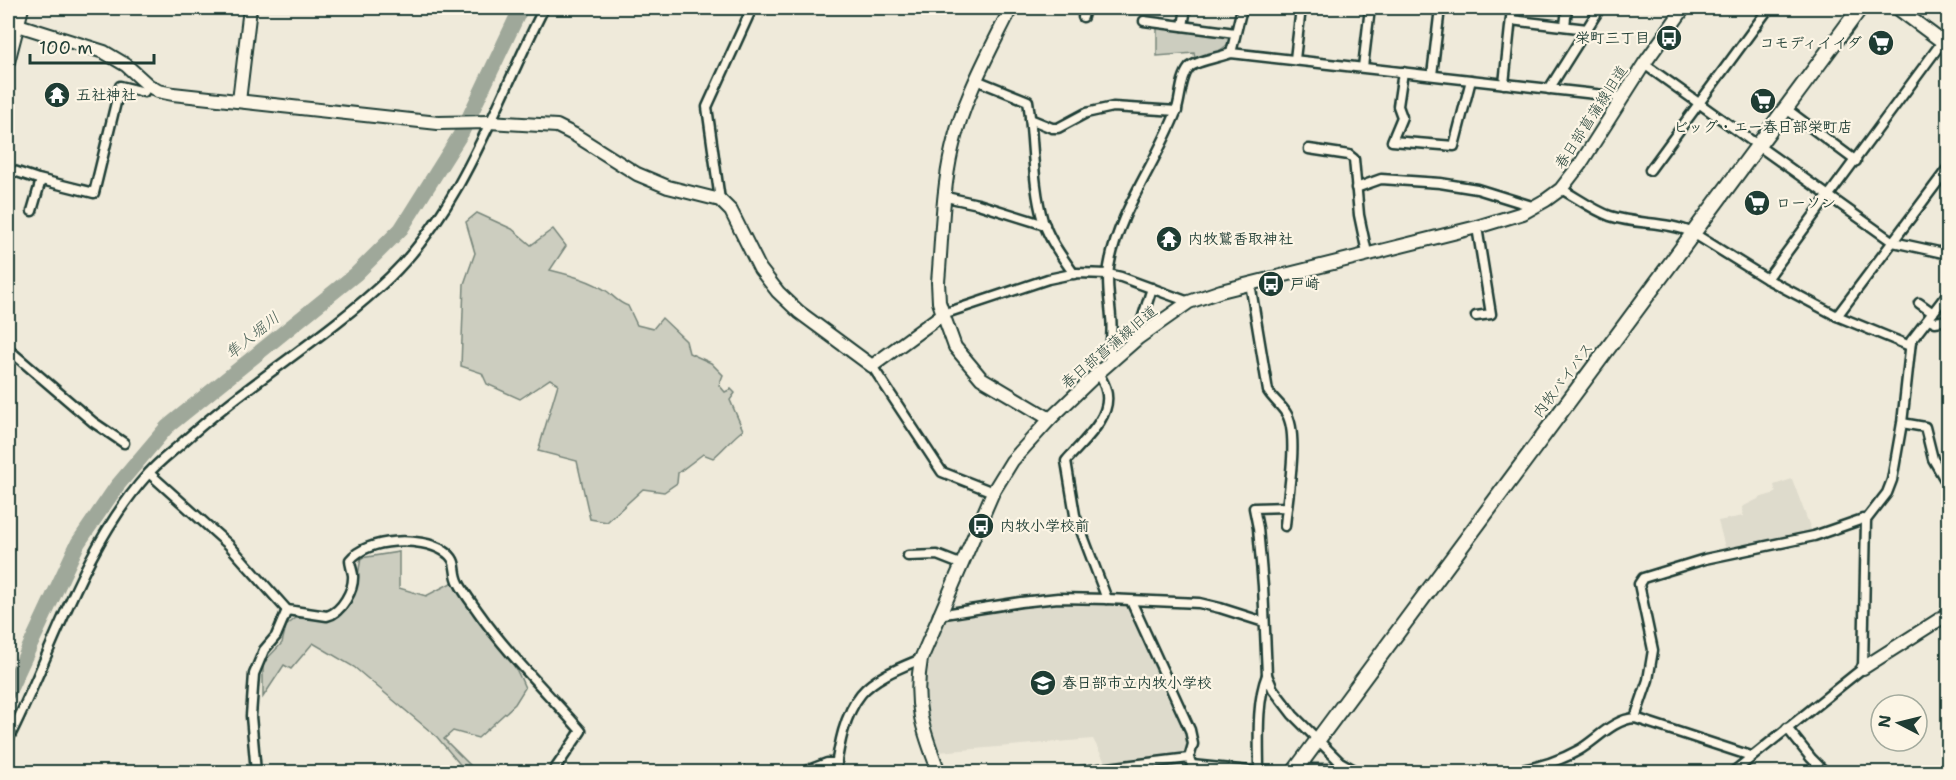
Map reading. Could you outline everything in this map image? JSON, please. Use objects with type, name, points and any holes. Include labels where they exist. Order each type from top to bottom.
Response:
[{"type":"main road","name":"内牧バイパス","points":[[1288,772],[1318,740],[1860,8]]},
{"type":"street","points":[[8,62],[22,8]]},
{"type":"street","points":[[239,101],[250,8]]},
{"type":"street","points":[[9,735],[74,591],[110,529],[149,473],[198,428],[358,306],[391,276],[418,246],[446,207],[482,139],[544,8]]},
{"type":"street","points":[[720,200],[707,107],[752,8]]},
{"type":"street","points":[[1011,8],[976,80],[961,118],[952,150],[938,282],[939,302],[955,347],[981,378],[1050,419]]},
{"type":"street","points":[[1083,17],[1086,8]]},
{"type":"street","points":[[1183,26],[1186,8]]},
{"type":"street","points":[[1231,53],[1242,8]]},
{"type":"street","points":[[1295,59],[1301,8]]},
{"type":"street","points":[[1363,67],[1370,8]]},
{"type":"street","points":[[1432,75],[1440,8]]},
{"type":"street","points":[[1504,84],[1512,8]]},
{"type":"street","points":[[1565,26],[1567,8]]},
{"type":"street","points":[[1549,89],[1600,8]]},
{"type":"street","name":"春日部菖蒲線旧道","points":[[939,772],[919,716],[917,685],[921,659],[993,492],[1012,461],[1050,419],[1109,363],[1189,302],[1250,283],[1477,227],[1535,207],[1561,189],[1581,163],[1622,97],[1683,8]]},
{"type":"street","points":[[1650,170],[1769,8]]},
{"type":"street","points":[[1767,279],[1947,41],[1897,8]]},
{"type":"street","points":[[1511,20],[1587,29]]},
{"type":"street","points":[[1144,21],[1235,33]]},
{"type":"street","points":[[18,25],[104,52],[126,65],[148,85],[158,91],[173,94],[438,123],[557,126],[637,174],[668,187],[720,200],[731,211],[760,269],[778,292],[799,312],[872,366],[942,472],[993,492]]},
{"type":"street","points":[[1109,363],[1112,319],[1108,302],[1108,274],[1116,243],[1126,216],[1177,111],[1189,67],[1195,63],[1231,53],[1622,97]]},
{"type":"street","points":[[1644,64],[1893,242],[1948,254]]},
{"type":"street","points":[[1403,72],[1398,106],[1402,117],[1392,141],[1454,146],[1471,80]]},
{"type":"street","points":[[976,80],[1028,101],[1039,199],[1045,225],[1055,248],[1074,274]]},
{"type":"street","points":[[8,169],[94,193],[120,86],[144,92],[148,85]]},
{"type":"street","points":[[1030,119],[1052,128],[1058,128],[1086,113],[1113,107],[1177,111]]},
{"type":"street","points":[[1785,108],[1856,161]]},
{"type":"street","points":[[1309,149],[1349,155],[1354,159],[1356,188],[1367,253]]},
{"type":"street","points":[[1838,316],[1948,168]]},
{"type":"street","points":[[1356,188],[1381,179],[1440,183],[1477,189],[1535,207]]},
{"type":"street","points":[[32,210],[41,180]]},
{"type":"street","points":[[1561,189],[1609,216],[1681,227],[1767,279],[1838,316],[1910,346]]},
{"type":"street","points":[[946,197],[978,204],[1045,225]]},
{"type":"street","points":[[1476,316],[1491,314],[1477,227]]},
{"type":"street","points":[[872,366],[943,314],[1048,279],[1074,274],[1108,274],[1189,302]]},
{"type":"street","points":[[1250,283],[1268,391],[1286,412],[1291,425],[1292,451],[1285,526]]},
{"type":"street","points":[[1138,339],[1152,288]]},
{"type":"street","points":[[1863,668],[1866,520],[1887,493],[1892,480],[1902,423],[1911,341],[1948,292]]},
{"type":"street","points":[[1919,303],[1935,322],[1948,320]]},
{"type":"street","points":[[8,350],[93,422],[124,442]]},
{"type":"street","points":[[1098,373],[1106,390],[1104,416],[1066,461],[1075,515],[1107,599]]},
{"type":"street","points":[[1902,423],[1924,427],[1933,459],[1948,485]]},
{"type":"street","points":[[149,473],[229,545],[287,610],[333,615],[348,596],[353,576],[350,560],[357,552],[375,545],[387,542],[407,542],[444,551],[454,562],[459,584],[480,615],[581,731],[553,772]]},
{"type":"street","points":[[1287,507],[1254,508],[1263,586],[1267,675],[1281,701],[1340,762],[1355,771]]},
{"type":"street","points":[[1635,718],[1648,680],[1653,650],[1639,584],[1642,578],[1705,559],[1814,536],[1863,519],[1866,520]]},
{"type":"street","points":[[908,556],[938,555],[960,564]]},
{"type":"street","points":[[939,615],[1049,599],[1107,599],[1199,603],[1264,622]]},
{"type":"street","points":[[1131,601],[1190,730],[1193,744],[1190,768]]},
{"type":"street","points":[[256,772],[252,742],[254,674],[264,650],[276,636],[287,610]]},
{"type":"street","points":[[1733,772],[1863,668],[1948,614]]},
{"type":"street","points":[[803,772],[827,763],[836,768],[840,738],[861,694],[882,678],[921,659]]},
{"type":"street","points":[[1259,772],[1263,683],[1267,675]]},
{"type":"street","points":[[1508,772],[1535,769],[1556,762],[1580,750],[1628,718],[1635,718],[1751,756]]},
{"type":"street","points":[[1787,728],[1825,772]]},
{"type":"street","points":[[1075,772],[1190,768],[1288,772]]},
{"type":"street","points":[[1311,769],[1355,771]]},
{"type":"shaded area","points":[[1157,27],[1228,36],[1230,42],[1206,57],[1195,59],[1194,53],[1157,56]]},
{"type":"shaded area","points":[[477,213],[512,229],[531,245],[553,229],[566,246],[550,270],[580,278],[608,292],[628,306],[637,325],[653,329],[662,318],[686,341],[689,353],[711,363],[723,375],[719,385],[725,392],[731,389],[735,393],[730,400],[743,430],[713,458],[703,454],[678,473],[677,483],[664,492],[643,489],[607,522],[590,519],[577,461],[538,451],[558,384],[550,379],[520,399],[487,384],[482,373],[461,366],[464,284],[475,253],[466,222]]},
{"type":"shaded area","points":[[1792,479],[1812,532],[1726,551],[1718,521],[1743,516],[1742,507],[1776,493],[1774,485]]},
{"type":"shaded area","points":[[399,552],[399,588],[426,596],[453,582],[502,646],[525,688],[515,704],[478,738],[453,731],[444,739],[472,767],[463,768],[437,737],[354,667],[313,643],[291,669],[284,665],[263,697],[263,663],[282,643],[286,626],[296,618],[328,620],[356,587],[361,558]]},
{"type":"shaded area","name":"春日部市立内牧小学校","points":[[1069,603],[1125,605],[1129,608],[1170,703],[1185,731],[1186,752],[1106,764],[1093,739],[938,752],[926,713],[924,692],[931,653],[944,618],[1027,606]]},
{"type":"waterway","name":"隼人堀川","points":[[8,693],[78,543],[117,486],[167,427],[356,274],[401,229],[462,132],[521,8]]},
{"type":"place","name":"栄町三丁目","points":[[1669,38]]},
{"type":"place","name":"コモディイイダ","points":[[1881,43]]},
{"type":"place","name":"五社神社","points":[[57,95]]},
{"type":"place","name":"ビッグ・エー春日部栄町店","points":[[1763,101]]},
{"type":"place","name":"ローソン","points":[[1757,203]]},
{"type":"place","name":"内牧鷲香取神社","points":[[1169,239]]},
{"type":"place","name":"戸崎","points":[[1271,284]]},
{"type":"place","name":"内牧小学校前","points":[[981,526]]},
{"type":"place","name":"春日部市立内牧小学校","points":[[1043,683]]}]
